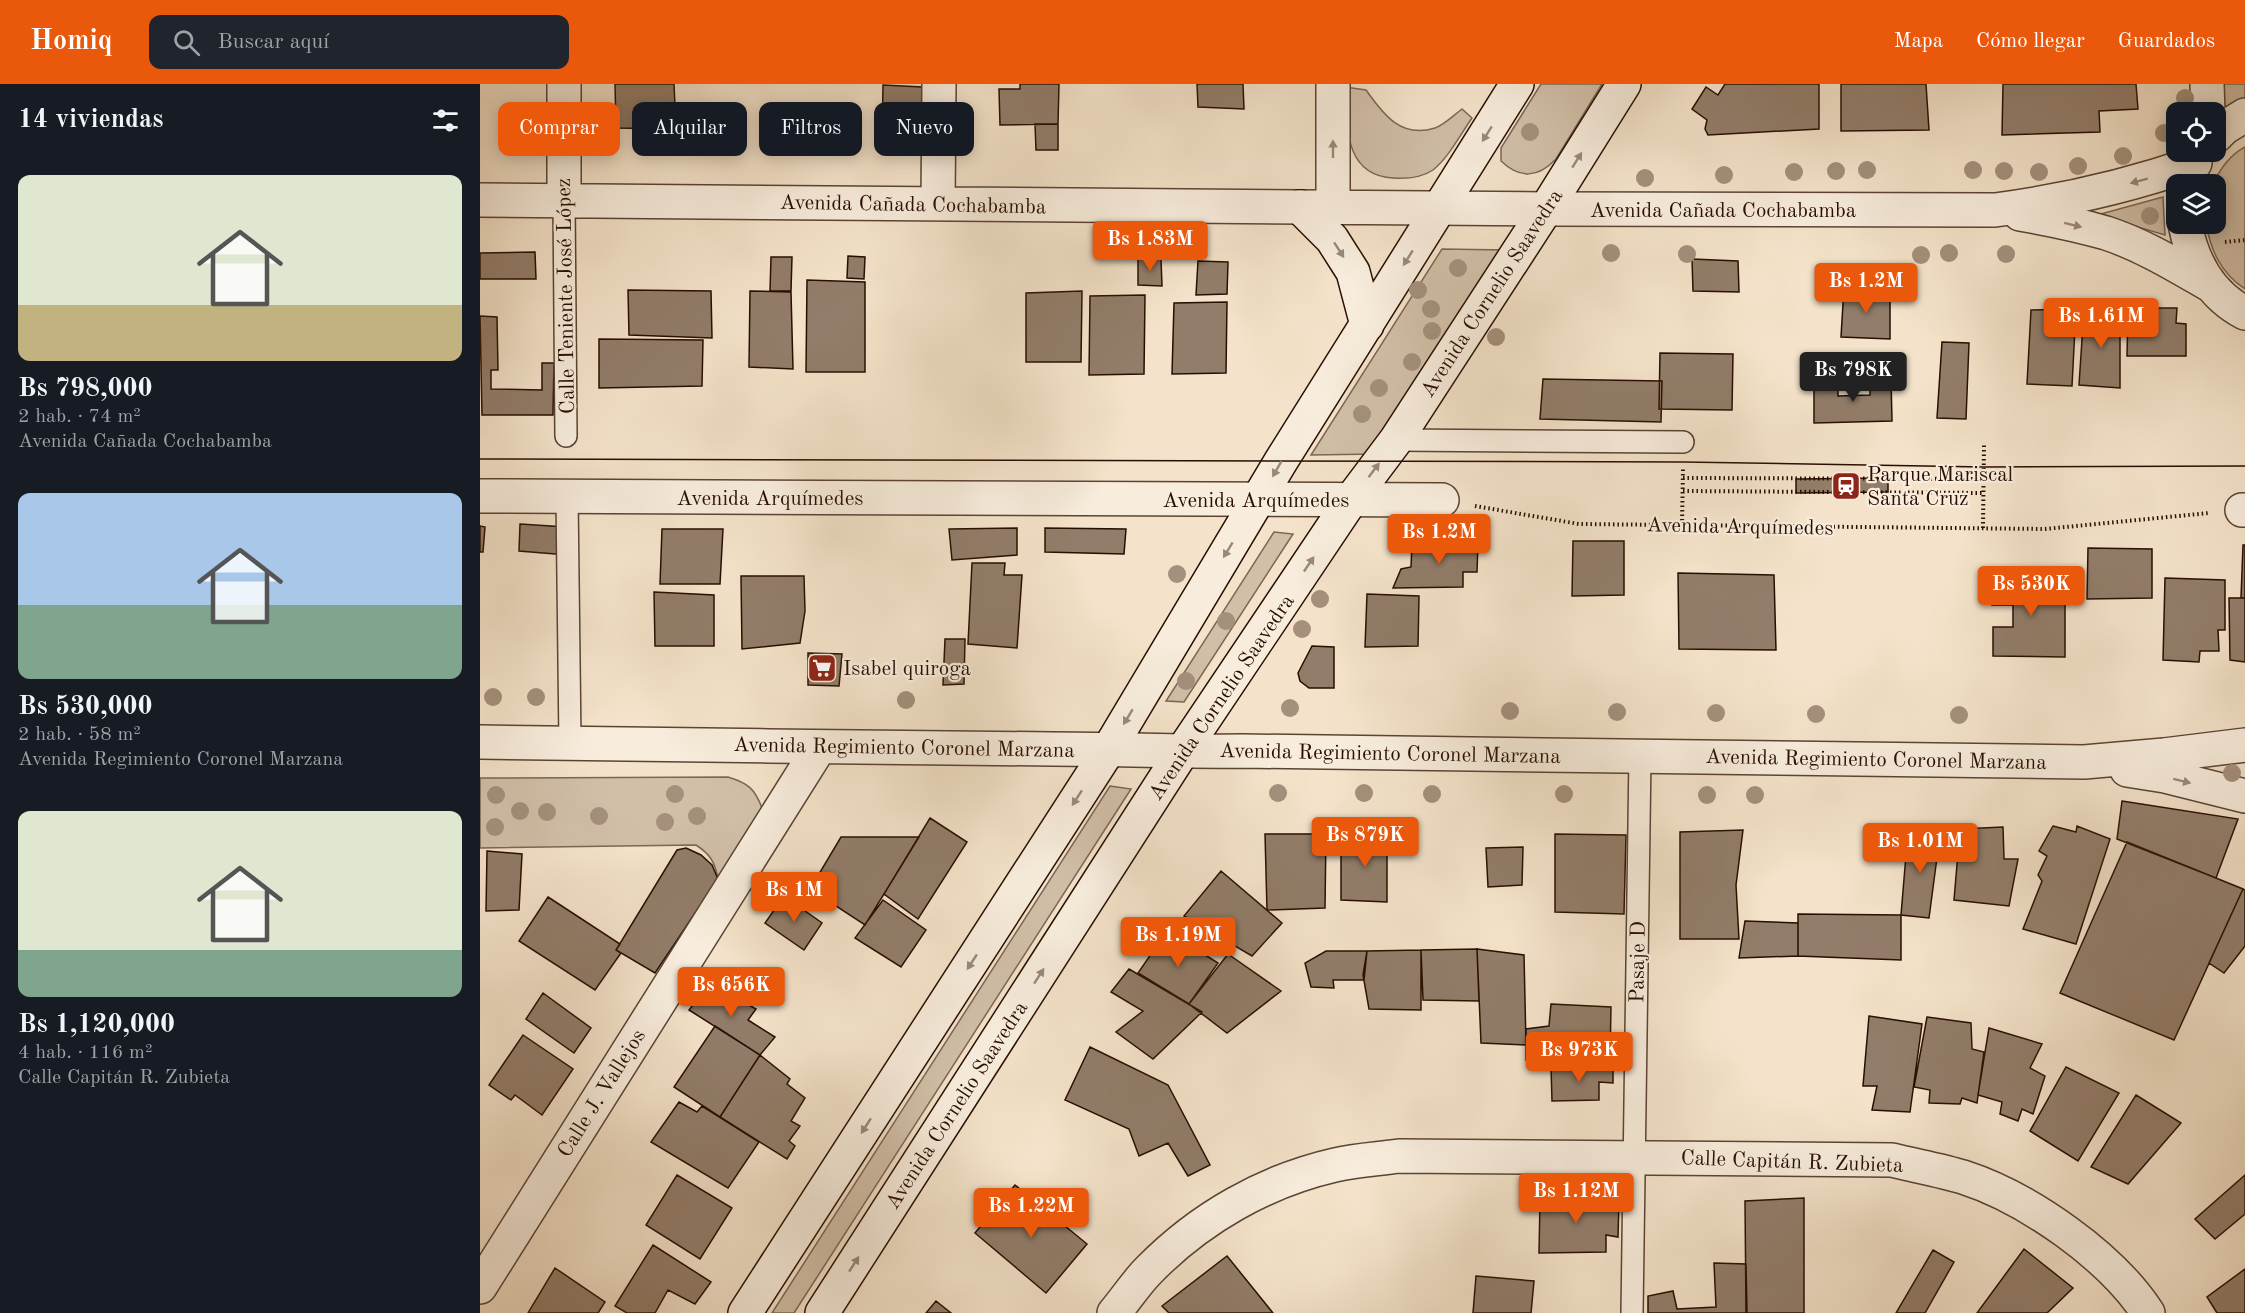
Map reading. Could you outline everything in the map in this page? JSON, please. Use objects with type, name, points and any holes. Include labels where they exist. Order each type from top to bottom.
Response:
[{"type":"street","name":"Calle Teniente José López","points":[[564,84],[564,201]]},
{"type":"street","points":[[938,204],[939,84]]},
{"type":"street","points":[[1333,84],[1333,208]]},
{"type":"street","points":[[745,1313],[1109,749],[1366,325],[1517,84]]},
{"type":"street","name":"Avenida Cornelio Saavedra","points":[[822,1313],[1182,752],[1351,500],[1396,440],[1624,84]]},
{"type":"street","points":[[2206,84],[2207,102]]},
{"type":"street","points":[[2226,127],[2245,115]]},
{"type":"street","name":"Avenida Cañada Cochabamba","points":[[480,200],[1333,208],[1995,210],[2047,203],[2099,192],[2195,166]]},
{"type":"street","points":[[1300,207],[1332,240],[1353,272],[1366,325]]},
{"type":"street","name":"Avenida Cañada Cochabamba","points":[[1995,210],[2052,219],[2108,234],[2160,256],[2225,298]]},
{"type":"street","points":[[2187,234],[2189,246],[2225,298],[2245,337]]},
{"type":"street","name":"Avenida Arquímedes","points":[[480,496],[1442,500]]},
{"type":"street","name":"Avenida Regimiento Coronel Marzana","points":[[480,742],[2084,762],[2245,745]]},
{"type":"street","name":"Calle J. Vallejos","points":[[480,1287],[819,748]]},
{"type":"street","name":"Avenida Regimiento Coronel Marzana","points":[[2084,762],[2165,776],[2245,796]]},
{"type":"street","name":"Calle Capitán R. Zubieta","points":[[1114,1313],[1147,1271],[1178,1242],[1219,1212],[1273,1184],[1336,1164],[1399,1156],[1892,1160],[1964,1177],[2018,1200],[2085,1244],[2140,1300],[2148,1313]]},
{"type":"lane","name":"Calle Teniente José López","points":[[564,201],[566,436]]},
{"type":"lane","points":[[1396,440],[1683,452]]},
{"type":"lane","points":[[567,497],[570,743]]},
{"type":"lane","name":"Pasaje D","points":[[1632,1313],[1640,755]]},
{"type":"path","points":[[1983,528],[1984,446]]},
{"type":"path","points":[[1682,525],[1683,452]]},
{"type":"path","points":[[1683,478],[1983,480]]},
{"type":"path","points":[[1683,491],[1983,493]]},
{"type":"path","name":"Avenida Arquímedes","points":[[1442,500],[1580,524],[2044,529],[2243,510]]},
{"type":"shaded area","points":[[1541,84],[1602,84],[1556,159],[1536,173],[1522,173],[1501,161],[1501,148]]},
{"type":"shaded area","points":[[2222,84],[2245,84],[2245,99],[2226,108],[2226,102],[2223,102]]},
{"type":"shaded area","points":[[1345,87],[1366,90],[1379,108],[1394,122],[1412,130],[1423,131],[1438,127],[1462,109],[1472,118],[1449,152],[1433,170],[1424,175],[1409,178],[1377,175],[1365,168],[1356,158],[1351,145],[1346,116]]},
{"type":"shaded area","points":[[2245,147],[2245,289],[2223,269],[2214,252],[2209,234],[2226,234],[2226,174],[2218,174],[2230,158]]},
{"type":"shaded area","points":[[2163,197],[2165,235],[2097,215]]},
{"type":"shaded area","points":[[1442,249],[1505,250],[1377,454],[1311,455]]},
{"type":"shaded area","points":[[1274,532],[1293,534],[1184,702],[1166,701]]},
{"type":"shaded area","points":[[728,777],[750,788],[757,796],[762,808],[718,879],[711,859],[696,845],[480,848],[480,778]]},
{"type":"shaded area","points":[[1110,786],[1131,789],[794,1313],[772,1313]]},
{"type":"building","points":[[615,84],[674,84],[675,102],[632,102],[632,128],[620,128],[620,102],[615,102]]},
{"type":"building","points":[[1020,84],[1059,84],[1058,124],[1000,125],[999,89],[1020,89]]},
{"type":"building","points":[[1197,84],[1243,84],[1244,109],[1198,107]]},
{"type":"building","points":[[1725,84],[1819,84],[1819,129],[1708,135],[1705,129],[1707,120],[1692,109],[1706,87],[1718,95]]},
{"type":"building","points":[[1841,84],[1926,84],[1929,130],[1841,131]]},
{"type":"building","points":[[2003,84],[2136,84],[2138,109],[2099,111],[2100,132],[2002,135]]},
{"type":"building","points":[[883,85],[922,87],[922,102],[883,102]]},
{"type":"building","points":[[1035,124],[1058,124],[1058,150],[1036,150]]},
{"type":"building","points":[[535,252],[536,279],[480,279],[480,253]]},
{"type":"building","points":[[848,256],[865,257],[864,279],[847,278]]},
{"type":"building","points":[[771,257],[792,257],[791,291],[770,291]]},
{"type":"building","points":[[1138,259],[1161,259],[1162,286],[1138,285]]},
{"type":"building","points":[[1692,259],[1738,261],[1739,292],[1693,291]]},
{"type":"building","points":[[1198,261],[1228,262],[1227,294],[1196,295]]},
{"type":"building","points":[[807,280],[865,282],[865,372],[806,372]]},
{"type":"building","points":[[1844,287],[1890,290],[1890,339],[1841,337]]},
{"type":"building","points":[[628,290],[711,291],[712,338],[629,335]]},
{"type":"building","points":[[750,291],[791,292],[793,369],[749,367]]},
{"type":"building","points":[[1082,291],[1081,362],[1026,362],[1026,293]]},
{"type":"building","points":[[1145,295],[1144,374],[1089,375],[1090,296]]},
{"type":"building","points":[[1227,302],[1226,373],[1172,374],[1174,303]]},
{"type":"building","points":[[2146,308],[2177,308],[2176,323],[2186,324],[2186,356],[2127,356],[2128,313],[2146,313]]},
{"type":"building","points":[[2076,309],[2072,386],[2027,384],[2031,310]]},
{"type":"building","points":[[2084,309],[2120,309],[2120,388],[2079,385]]},
{"type":"building","points":[[480,316],[497,317],[498,370],[491,370],[491,389],[542,390],[542,363],[554,363],[553,415],[482,415]]},
{"type":"building","points":[[599,339],[703,340],[702,386],[599,388]]},
{"type":"building","points":[[1942,342],[1969,343],[1966,419],[1937,418]]},
{"type":"building","points":[[1660,353],[1733,354],[1732,410],[1659,409]]},
{"type":"building","points":[[1870,377],[1891,378],[1892,421],[1814,423],[1814,382],[1838,381],[1838,396],[1870,395]]},
{"type":"building","points":[[1543,379],[1662,381],[1661,422],[1540,419]]},
{"type":"building","name":"Parque Mariscal Santa Cruz","points":[[1888,478],[1888,492],[1796,493],[1796,479]]},
{"type":"building","points":[[520,524],[566,527],[567,555],[519,551]]},
{"type":"building","points":[[480,526],[485,527],[483,552],[480,552]]},
{"type":"building","points":[[1017,528],[1017,555],[952,560],[949,529]]},
{"type":"building","points":[[1045,528],[1126,529],[1124,554],[1045,552]]},
{"type":"building","points":[[662,529],[723,529],[720,584],[660,584]]},
{"type":"building","points":[[1573,541],[1624,541],[1624,595],[1572,596]]},
{"type":"building","points":[[1412,542],[1478,543],[1477,572],[1463,572],[1463,587],[1393,588],[1401,569],[1411,567]]},
{"type":"building","points":[[2243,545],[2245,545],[2245,598],[2241,598]]},
{"type":"building","points":[[2088,548],[2152,549],[2152,598],[2087,599]]},
{"type":"building","points":[[972,563],[1005,563],[1004,575],[1022,575],[1017,648],[968,644]]},
{"type":"building","points":[[1678,573],[1774,575],[1776,650],[1679,649]]},
{"type":"building","points":[[741,576],[804,576],[805,611],[800,643],[742,649]]},
{"type":"building","points":[[1991,577],[2065,580],[2065,657],[1993,656],[1993,627],[2013,627],[2013,605],[1992,605]]},
{"type":"building","points":[[2165,578],[2225,580],[2225,630],[2218,630],[2219,651],[2200,651],[2199,662],[2163,660]]},
{"type":"building","points":[[654,592],[714,595],[714,646],[655,646]]},
{"type":"building","points":[[1367,594],[1419,596],[1418,646],[1365,647]]},
{"type":"building","points":[[2229,598],[2245,598],[2245,662],[2230,660]]},
{"type":"building","points":[[945,639],[965,639],[964,684],[943,685]]},
{"type":"building","points":[[1312,646],[1334,647],[1334,688],[1309,688],[1300,681],[1298,673]]},
{"type":"building","points":[[808,653],[842,654],[839,686],[808,685]]},
{"type":"building","points":[[2122,801],[2238,819],[2216,878],[2117,839]]},
{"type":"building","points":[[930,818],[967,842],[918,919],[884,894]]},
{"type":"building","points":[[2053,826],[2076,832],[2077,826],[2110,839],[2076,944],[2023,929],[2042,881],[2038,875],[2047,856],[2039,851]]},
{"type":"building","points":[[2003,827],[2004,859],[2018,859],[2009,906],[1954,900],[1960,829]]},
{"type":"building","points":[[1743,830],[1736,885],[1739,939],[1680,939],[1680,832]]},
{"type":"building","points":[[1908,831],[1940,835],[1929,918],[1901,915]]},
{"type":"building","points":[[1356,832],[1387,833],[1387,902],[1341,900],[1341,844],[1356,843]]},
{"type":"building","points":[[1265,834],[1326,834],[1325,908],[1267,910]]},
{"type":"building","points":[[1555,834],[1626,835],[1624,914],[1555,912]]},
{"type":"building","points":[[841,837],[919,837],[865,925],[810,889]]},
{"type":"building","points":[[2127,842],[2243,889],[2174,1040],[2060,993]]},
{"type":"building","points":[[1523,847],[1522,885],[1488,887],[1486,848]]},
{"type":"building","points":[[686,848],[701,855],[712,865],[718,879],[655,973],[616,950],[677,850]]},
{"type":"building","points":[[487,851],[522,854],[519,910],[486,911]]},
{"type":"building","points":[[1221,871],[1282,923],[1252,956],[1184,916]]},
{"type":"building","points":[[2243,889],[2245,890],[2245,946],[2224,973],[2209,963]]},
{"type":"building","points":[[784,896],[822,923],[804,950],[765,923]]},
{"type":"building","points":[[548,897],[620,944],[616,950],[621,953],[595,990],[519,941]]},
{"type":"building","points":[[883,900],[926,930],[901,967],[855,938]]},
{"type":"building","points":[[1798,914],[1901,915],[1901,960],[1798,956]]},
{"type":"building","points":[[1745,921],[1798,923],[1798,956],[1739,958]]},
{"type":"building","points":[[1167,931],[1218,963],[1189,1004],[1138,973]]},
{"type":"building","points":[[1477,949],[1524,955],[1526,1045],[1481,1043]]},
{"type":"building","points":[[1477,949],[1479,1001],[1423,1000],[1421,950]]},
{"type":"building","points":[[1421,950],[1421,1010],[1369,1009],[1363,975],[1367,951]]},
{"type":"building","points":[[1326,951],[1367,951],[1364,980],[1333,980],[1334,988],[1311,987],[1305,963]]},
{"type":"building","points":[[1228,954],[1281,991],[1227,1033],[1189,1004]]},
{"type":"building","points":[[1129,969],[1202,1012],[1153,1059],[1116,1032],[1143,1011],[1111,992]]},
{"type":"building","points":[[710,983],[756,1009],[748,1020],[775,1037],[760,1055],[689,1010]]},
{"type":"building","points":[[543,993],[591,1028],[574,1053],[526,1019]]},
{"type":"building","points":[[1551,1004],[1611,1007],[1610,1058],[1526,1060],[1526,1029],[1549,1026]]},
{"type":"building","points":[[1869,1016],[1922,1024],[1910,1112],[1872,1110],[1877,1086],[1863,1086]]},
{"type":"building","points":[[1927,1017],[1971,1023],[1972,1049],[1984,1052],[1977,1103],[1962,1098],[1960,1104],[1929,1103],[1930,1090],[1914,1087]]},
{"type":"building","points":[[715,1026],[760,1055],[720,1117],[674,1087]]},
{"type":"building","points":[[1989,1028],[2042,1044],[2030,1068],[2045,1076],[2033,1114],[2022,1109],[2018,1121],[2000,1114],[2002,1102],[1978,1095]]},
{"type":"building","points":[[523,1035],[573,1069],[542,1115],[515,1095],[511,1100],[489,1085]]},
{"type":"building","points":[[1090,1047],[1168,1085],[1210,1165],[1188,1176],[1168,1143],[1139,1156],[1129,1129],[1065,1100]]},
{"type":"building","points":[[760,1055],[790,1079],[787,1084],[805,1098],[791,1121],[800,1126],[789,1141],[795,1146],[787,1159],[720,1117]]},
{"type":"building","points":[[1551,1067],[1613,1067],[1613,1083],[1599,1082],[1599,1100],[1552,1101]]},
{"type":"building","points":[[2066,1067],[2119,1093],[2078,1161],[2030,1131]]},
{"type":"building","points":[[2136,1095],[2181,1123],[2128,1184],[2091,1167]]},
{"type":"building","points":[[679,1102],[697,1112],[702,1106],[759,1142],[728,1188],[651,1142]]},
{"type":"building","points":[[1604,1169],[1627,1169],[1627,1209],[1582,1208],[1584,1194],[1600,1192]]},
{"type":"building","points":[[677,1175],[732,1208],[700,1259],[646,1225]]},
{"type":"building","points":[[2245,1175],[2245,1214],[2215,1239],[2195,1219]]},
{"type":"building","points":[[1015,1185],[1087,1244],[1046,1293],[975,1233]]},
{"type":"building","points":[[1580,1190],[1579,1202],[1619,1201],[1618,1237],[1606,1235],[1606,1252],[1539,1253],[1540,1202],[1553,1201],[1554,1191]]},
{"type":"building","points":[[1804,1198],[1804,1313],[1746,1313],[1745,1201]]},
{"type":"building","points":[[653,1245],[711,1282],[695,1304],[668,1290],[655,1313],[627,1313],[615,1306]]},
{"type":"building","points":[[2024,1249],[2073,1288],[2047,1313],[1977,1313]]},
{"type":"building","points":[[1933,1250],[1954,1262],[1925,1313],[1896,1313]]},
{"type":"building","points":[[1227,1256],[1273,1313],[1169,1313],[1162,1306]]},
{"type":"building","points":[[1714,1263],[1746,1264],[1747,1313],[1648,1313],[1648,1296],[1673,1291],[1677,1309],[1716,1307]]},
{"type":"building","points":[[555,1268],[605,1302],[598,1313],[528,1313]]},
{"type":"building","points":[[2245,1269],[2245,1313],[2217,1313],[2207,1297]]},
{"type":"building","points":[[1476,1276],[1534,1281],[1531,1313],[1473,1313]]},
{"type":"building","points":[[936,1301],[951,1313],[926,1313]]},
{"type":"tram line","points":[[480,459],[1683,462],[1984,467],[2245,466]]},
{"type":"place","name":"Parque Mariscal Santa Cruz","points":[[1846,486]]},
{"type":"place","name":"Isabel quiroga","points":[[822,668]]}]
